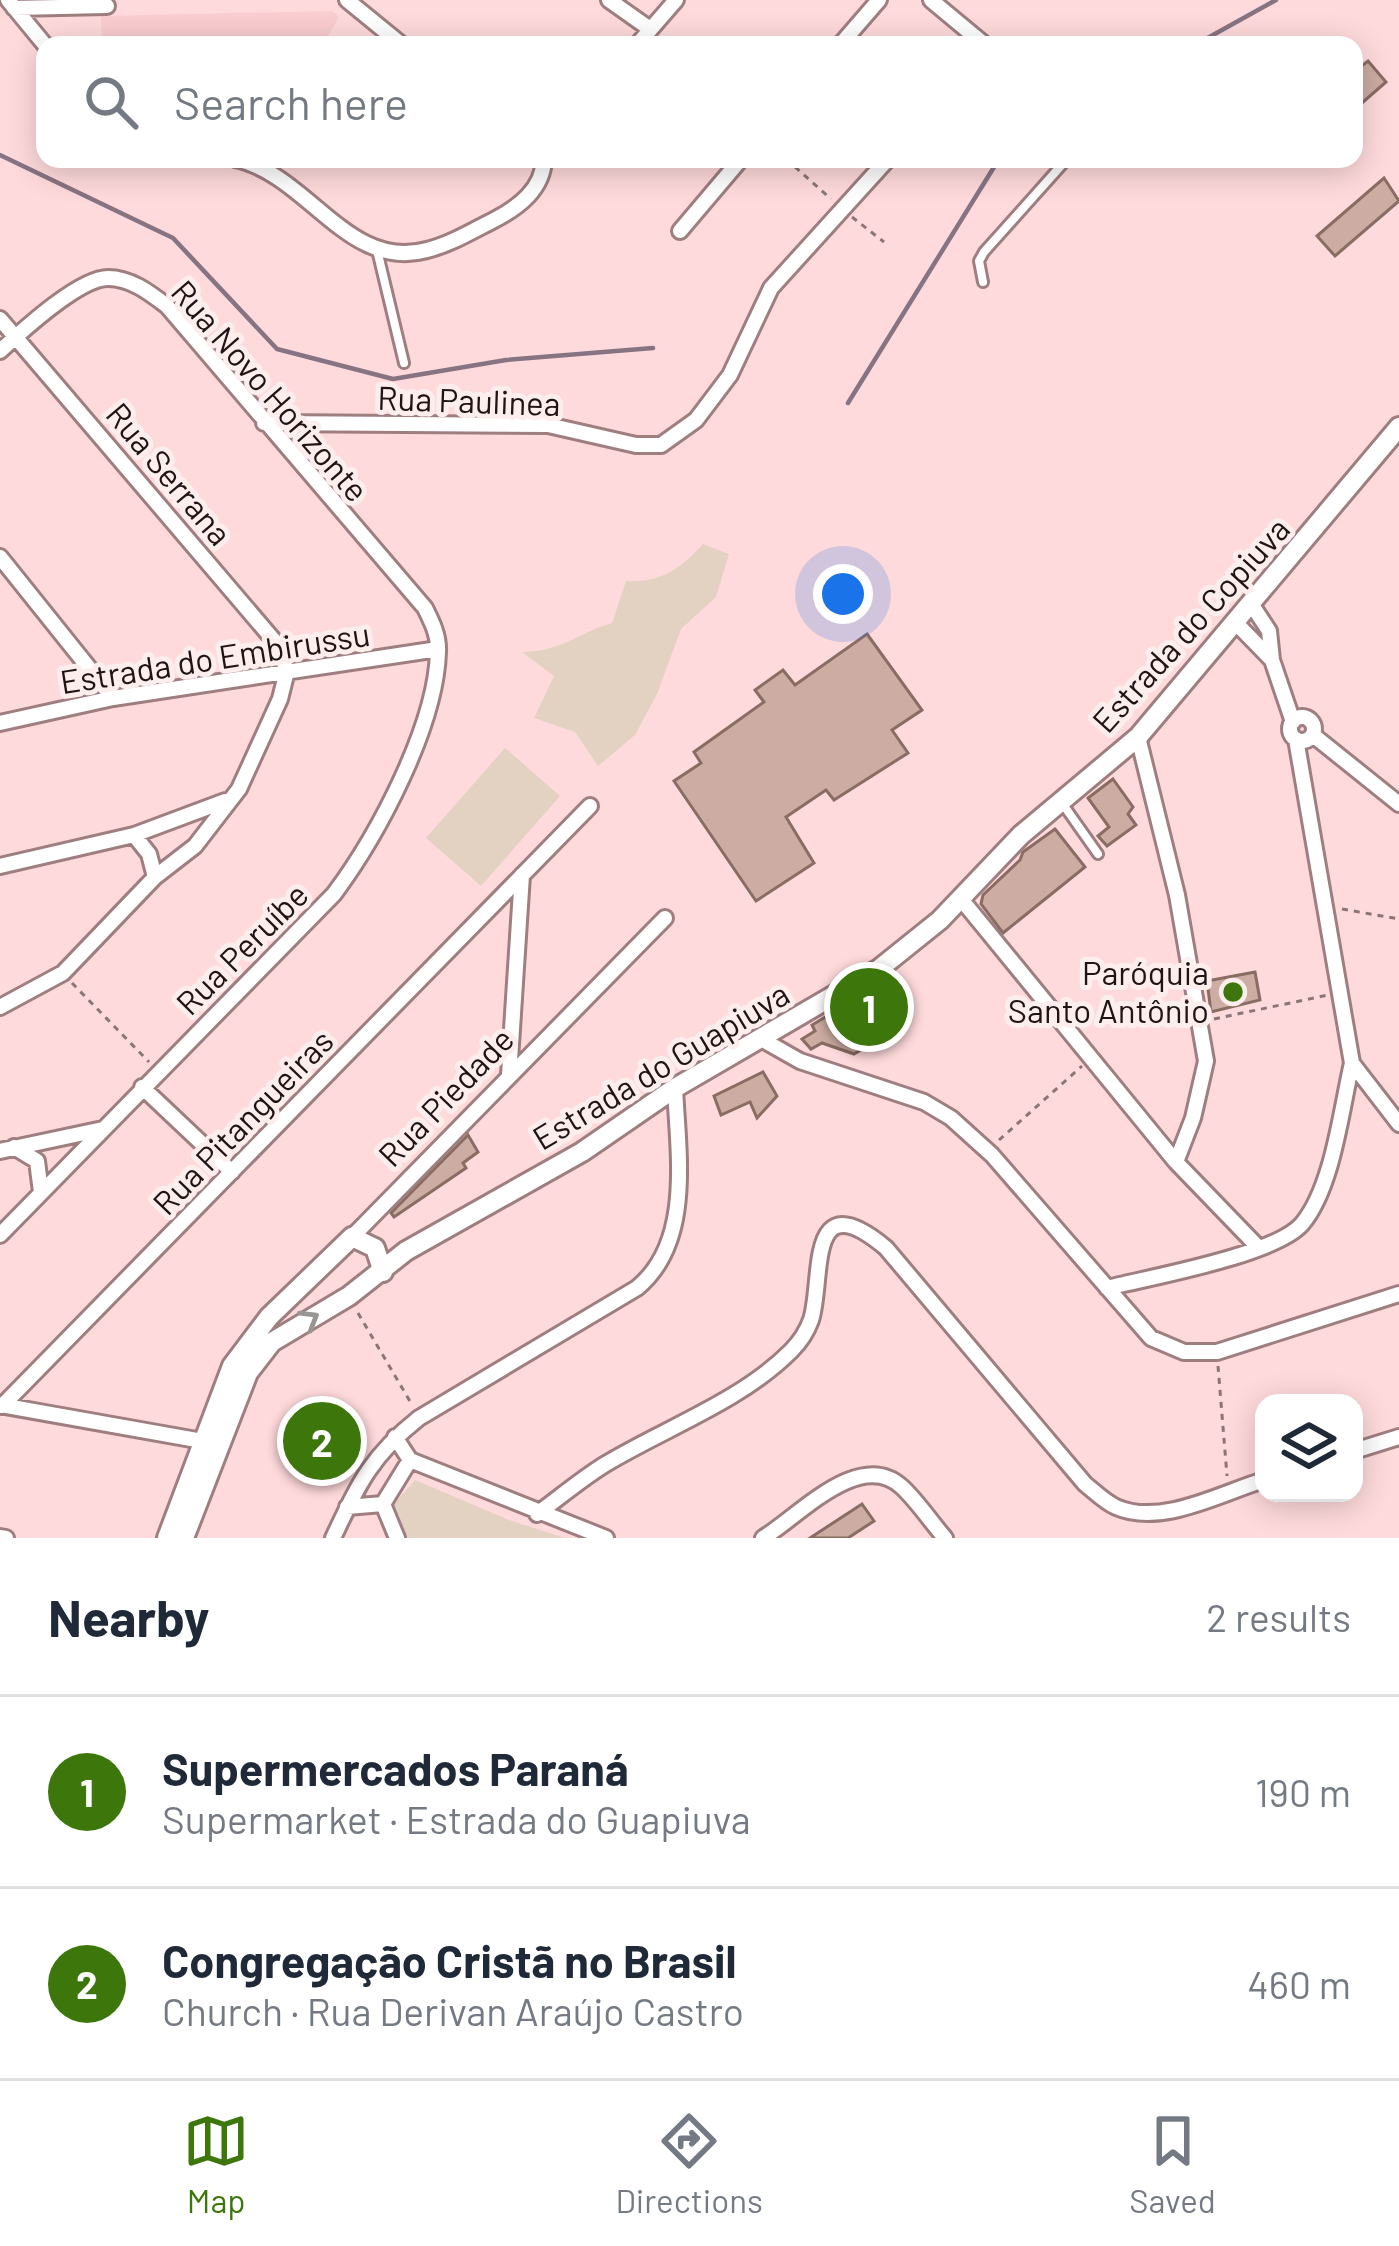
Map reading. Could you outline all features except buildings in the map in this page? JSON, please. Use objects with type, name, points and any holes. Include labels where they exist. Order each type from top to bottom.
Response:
[{"type":"street","points":[[346,0],[391,36]]},
{"type":"street","points":[[609,0],[650,29]]},
{"type":"street","points":[[644,36],[676,0]]},
{"type":"street","points":[[848,36],[879,0]]},
{"type":"street","points":[[931,0],[974,36]]},
{"type":"street","points":[[11,4],[106,6]]},
{"type":"street","points":[[11,4],[38,36]]},
{"type":"street","points":[[263,168],[275,172],[339,227],[377,250],[423,252],[502,215],[533,191],[541,168]]},
{"type":"street","points":[[680,231],[732,168]]},
{"type":"street","name":"Rua Paulinea","points":[[264,423],[548,425],[637,446],[661,445],[696,420],[730,375],[771,288],[880,168]]},
{"type":"street","name":"Rua Novo Horizonte","points":[[0,351],[86,284],[106,278],[145,289],[166,306],[424,608],[435,629],[438,649]]},
{"type":"street","name":"Rua Serrana","points":[[0,319],[277,644],[286,671]]},
{"type":"street","name":"Estrada do Copiuva","points":[[961,898],[1022,836],[1138,737],[1399,427]]},
{"type":"street","points":[[0,557],[113,698]]},
{"type":"street","points":[[1107,1288],[1286,1238],[1315,1204],[1352,1063],[1296,739],[1291,733],[1293,722],[1272,660],[1269,631],[1250,602]]},
{"type":"street","points":[[1234,621],[1272,660]]},
{"type":"street","name":"Estrada do Embirussu","points":[[0,723],[113,698],[438,649]]},
{"type":"street","name":"Rua Peruíbe","points":[[0,1234],[312,919],[356,864],[409,758],[434,679],[438,649]]},
{"type":"street","points":[[0,1007],[63,973],[155,877],[195,846],[247,778],[280,699],[286,671]]},
{"type":"street","points":[[1293,722],[1307,718],[1313,723],[1313,735]]},
{"type":"street","points":[[1296,739],[1313,735]]},
{"type":"street","points":[[1313,735],[1399,804]]},
{"type":"street","points":[[1138,737],[1177,895],[1206,1061],[1193,1118],[1176,1162]]},
{"type":"street","points":[[0,866],[134,835],[232,797]]},
{"type":"street","name":"Rua Pitangueiras","points":[[1,1406],[590,806]]},
{"type":"street","points":[[181,820],[195,846]]},
{"type":"street","points":[[134,835],[149,854],[155,877]]},
{"type":"street","points":[[509,1075],[522,875]]},
{"type":"street","points":[[961,898],[1176,1162],[1258,1248]]},
{"type":"street","name":"Estrada do Guapiuva","points":[[167,1538],[248,1373],[272,1342],[349,1296],[406,1251],[582,1152],[675,1088],[879,969],[961,898]]},
{"type":"street","name":"Rua Piedade","points":[[269,1317],[664,918]]},
{"type":"street","points":[[763,1040],[800,1061],[924,1102],[951,1118],[987,1150],[1151,1338],[1184,1352],[1217,1352],[1399,1294]]},
{"type":"street","points":[[1352,1063],[1399,1124]]},
{"type":"street","points":[[142,1087],[232,1172]]},
{"type":"street","points":[[333,1538],[376,1454],[395,1437],[637,1288],[662,1263],[675,1209],[675,1088]]},
{"type":"street","points":[[7,1149],[103,1129]]},
{"type":"street","points":[[7,1149],[37,1161],[41,1192]]},
{"type":"street","points":[[537,1514],[601,1467],[735,1392],[790,1352],[810,1321],[819,1247],[839,1227],[854,1227],[886,1248],[1085,1484],[1108,1503],[1121,1510],[1161,1511],[1255,1483]]},
{"type":"street","points":[[352,1237],[375,1248],[406,1251]]},
{"type":"street","points":[[375,1248],[383,1271]]},
{"type":"street","points":[[326,1263],[331,1280],[349,1296]]},
{"type":"street","name":"Estrada do Guapiuva","points":[[212,1449],[232,1366],[269,1317]]},
{"type":"street","points":[[1,1406],[212,1449],[184,1538]]},
{"type":"street","points":[[395,1437],[410,1460],[606,1538]]},
{"type":"street","points":[[1363,1448],[1399,1437]]},
{"type":"street","points":[[382,1504],[410,1460]]},
{"type":"street","points":[[764,1538],[862,1474],[881,1475],[900,1484],[945,1538]]},
{"type":"street","points":[[347,1507],[382,1504]]},
{"type":"street","points":[[382,1504],[397,1538]]},
{"type":"lane","points":[[983,282],[979,261],[984,252],[1059,168]]},
{"type":"lane","points":[[377,250],[404,363]]},
{"type":"lane","points":[[1062,802],[1098,854]]},
{"type":"path","points":[[796,168],[884,242]]},
{"type":"path","points":[[1323,906],[1399,919]]},
{"type":"path","points":[[63,973],[158,1070]]},
{"type":"path","points":[[1202,1022],[1341,992]]},
{"type":"path","points":[[987,1150],[1092,1057]]},
{"type":"path","points":[[349,1296],[419,1418]]},
{"type":"path","points":[[1217,1352],[1228,1492]]},
{"type":"shaded area","points":[[332,11],[339,17],[328,36],[102,36],[101,16]]},
{"type":"shaded area","points":[[703,544],[729,554],[716,597],[681,629],[657,694],[635,735],[598,766],[575,732],[534,718],[554,676],[522,652],[559,645],[612,623],[626,581],[669,573]]},
{"type":"shaded area","points":[[505,748],[560,796],[481,886],[426,838]]},
{"type":"shaded area","points":[[415,1480],[565,1538],[403,1538],[387,1512]]},
{"type":"waterway","points":[[1211,36],[1276,0]]},
{"type":"waterway","points":[[0,155],[173,238],[277,349],[393,379],[506,360],[653,348]]},
{"type":"waterway","points":[[848,403],[993,168]]},
{"type":"place","name":"Paróquia Santo Antônio","points":[[1233,992]]},
{"type":"place","name":"Supermercados Paraná","points":[[869,1007]]},
{"type":"place","name":"Congregação Cristã no Brasil","points":[[322,1441]]}]
